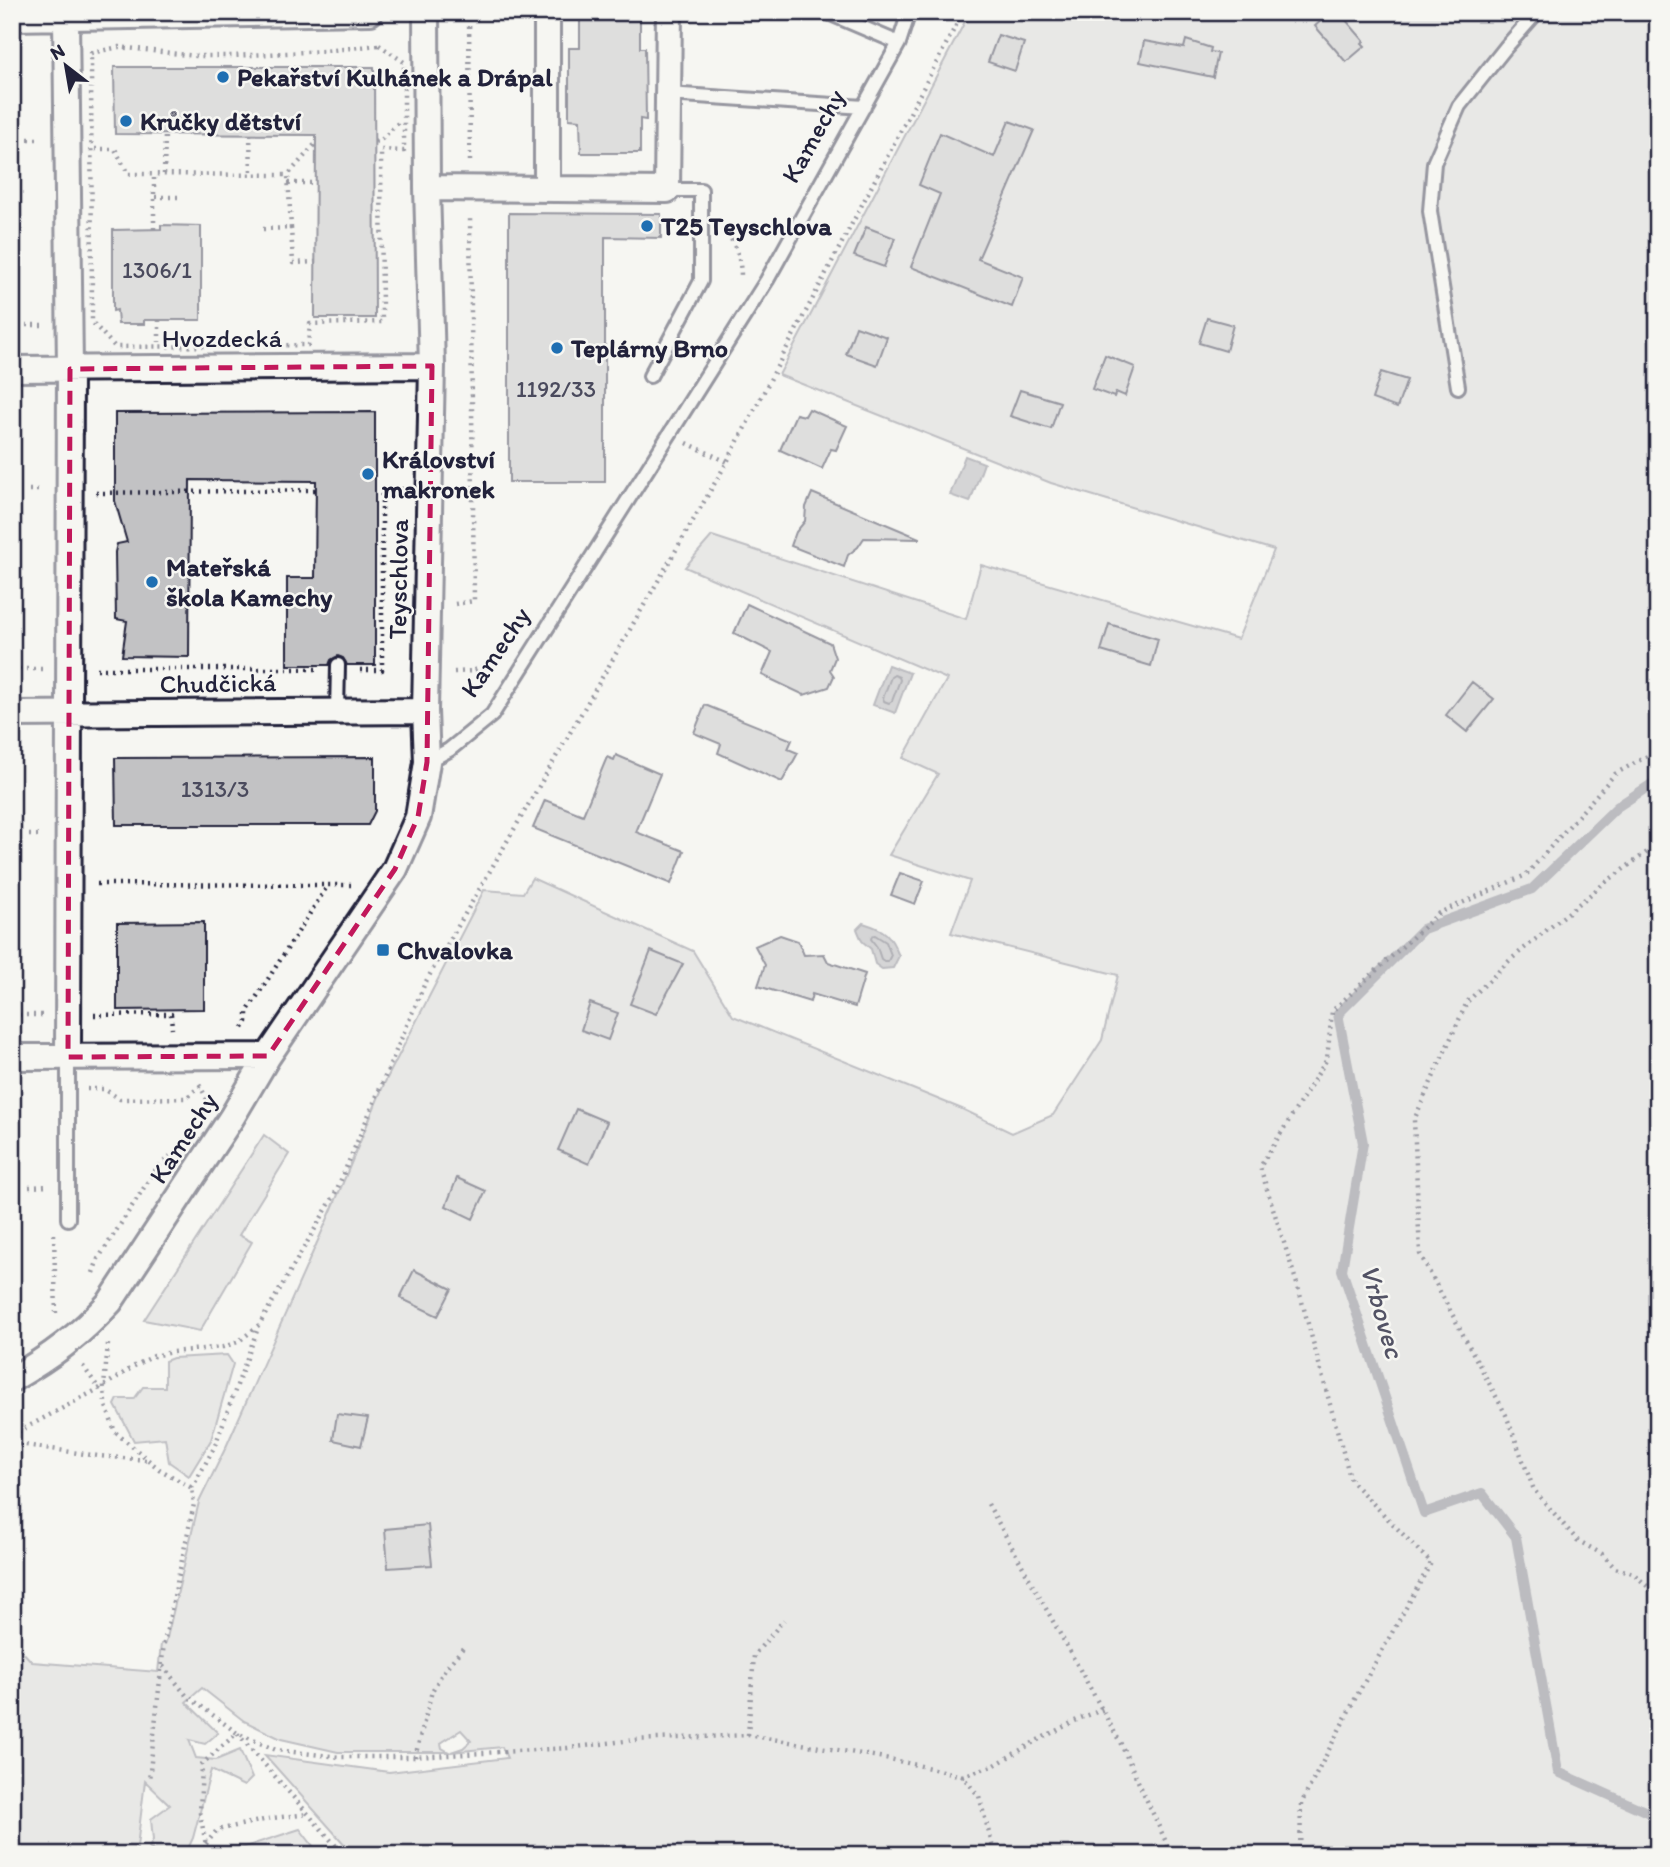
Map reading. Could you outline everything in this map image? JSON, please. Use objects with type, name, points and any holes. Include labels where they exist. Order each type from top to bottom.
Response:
[{"type":"street","points":[[12,18],[370,12]]},
{"type":"street","name":"Teyschlova","points":[[426,12],[432,366],[426,762]]},
{"type":"street","points":[[547,12],[547,189]]},
{"type":"street","points":[[427,188],[667,190],[669,12]]},
{"type":"street","points":[[66,18],[70,369],[68,1057]]},
{"type":"street","name":"Hvozdecká","points":[[12,369],[432,366]]},
{"type":"street","name":"Chudčická","points":[[12,714],[425,710]]},
{"type":"street","name":"Kamechy","points":[[12,1379],[63,1348],[110,1302],[232,1117],[268,1056],[395,869],[418,817],[426,762]]},
{"type":"street","points":[[12,1057],[268,1056]]},
{"type":"lane","points":[[826,12],[899,43]]},
{"type":"lane","name":"Kamechy","points":[[426,762],[449,750],[492,715],[767,280],[899,43],[909,12]]},
{"type":"lane","points":[[1458,387],[1430,211],[1434,163],[1460,106],[1537,12]]},
{"type":"lane","points":[[668,94],[864,107]]},
{"type":"lane","points":[[650,376],[701,281],[701,190],[667,190]]},
{"type":"lane","points":[[337,712],[338,667]]},
{"type":"lane","points":[[68,1057],[68,1219]]},
{"type":"path","points":[[447,605],[474,601],[469,12]]},
{"type":"path","points":[[149,1780],[164,1643],[194,1504],[192,1488],[214,1448],[259,1325],[334,1196],[425,982],[727,462],[963,12]]},
{"type":"path","points":[[381,150],[404,150],[404,62],[379,45],[324,51],[220,56],[196,56],[119,47],[91,53],[92,322],[115,347],[159,347],[308,345],[310,324],[382,322],[378,262],[378,183],[381,150],[382,139]]},
{"type":"path","points":[[375,142],[382,139],[404,118]]},
{"type":"path","points":[[164,174],[165,134]]},
{"type":"path","points":[[250,134],[251,175]]},
{"type":"path","points":[[316,143],[288,175],[293,263],[316,262]]},
{"type":"path","points":[[91,149],[115,149],[128,174],[288,175]]},
{"type":"path","points":[[154,174],[154,229]]},
{"type":"path","points":[[288,183],[316,183]]},
{"type":"path","points":[[155,197],[182,197]]},
{"type":"path","points":[[701,215],[715,219],[731,237],[741,264],[742,283]]},
{"type":"path","points":[[263,229],[291,228]]},
{"type":"path","points":[[159,320],[159,347]]},
{"type":"path","points":[[669,435],[727,462]]},
{"type":"path","points":[[94,669],[338,667],[382,670],[379,489],[403,489],[403,475]]},
{"type":"path","points":[[93,493],[316,490]]},
{"type":"path","points":[[448,672],[473,671],[510,655]]},
{"type":"path","points":[[1300,1855],[1301,1804],[1355,1699],[1432,1563],[1351,1481],[1298,1287],[1260,1167],[1327,1059],[1332,1011],[1439,913],[1526,875],[1615,774],[1658,750]]},
{"type":"path","points":[[1658,844],[1602,885],[1510,960],[1467,1002],[1415,1120],[1420,1254],[1506,1415],[1534,1490],[1577,1540],[1602,1554],[1615,1568],[1633,1573],[1658,1596]]},
{"type":"path","points":[[92,884],[356,884]]},
{"type":"path","points":[[239,1035],[247,1022],[247,1012],[328,886]]},
{"type":"path","points":[[93,1015],[171,1014],[172,1033],[177,1036]]},
{"type":"path","points":[[68,1088],[104,1090],[120,1099],[186,1098],[200,1086],[208,1101],[209,1111]]},
{"type":"path","points":[[89,1283],[98,1259],[148,1180],[173,1153]]},
{"type":"path","points":[[29,1187],[53,1185]]},
{"type":"path","points":[[56,1324],[66,1315]]},
{"type":"path","points":[[12,1435],[154,1356],[223,1347],[238,1342],[259,1325]]},
{"type":"path","points":[[109,1336],[101,1387],[115,1432],[159,1469],[192,1488]]},
{"type":"path","points":[[80,1363],[101,1387]]},
{"type":"path","points":[[12,1443],[98,1456],[148,1460]]},
{"type":"path","points":[[988,1504],[1104,1709],[1172,1855]]},
{"type":"path","points":[[748,1735],[754,1655],[784,1620]]},
{"type":"path","points":[[415,1757],[432,1691],[445,1669],[463,1648]]},
{"type":"path","points":[[163,1666],[186,1695],[237,1733],[344,1855]]},
{"type":"path","points":[[237,1733],[276,1750],[340,1757],[415,1757],[568,1748],[633,1740],[748,1735],[885,1758],[962,1776],[995,1765],[1047,1735],[1104,1709]]},
{"type":"path","points":[[206,1845],[200,1813],[202,1764],[237,1733]]},
{"type":"path","points":[[962,1776],[979,1796],[995,1855]]},
{"type":"path","points":[[202,1855],[217,1830],[273,1818],[309,1814]]},
{"type":"highlighted area","points":[[432,366],[427,762],[418,817],[395,869],[268,1056],[68,1057],[70,369]]},
{"type":"shaded area","points":[[970,12],[1658,12],[1658,1855],[354,1855],[265,1755],[389,1772],[507,1758],[502,1747],[451,1752],[463,1748],[471,1741],[461,1730],[441,1743],[442,1748],[449,1752],[338,1752],[281,1739],[244,1721],[202,1688],[186,1702],[218,1733],[205,1744],[189,1740],[196,1758],[216,1760],[240,1750],[252,1778],[244,1786],[211,1770],[193,1838],[185,1855],[159,1855],[149,1848],[153,1840],[151,1819],[170,1805],[145,1781],[136,1855],[12,1855],[12,1640],[32,1662],[158,1672],[161,1644],[166,1642],[199,1502],[332,1209],[384,1084],[484,890],[523,893],[532,878],[693,951],[733,1016],[962,1109],[1012,1133],[1053,1115],[1102,1040],[1118,975],[951,933],[970,881],[889,855],[938,774],[903,758],[947,679],[685,567],[712,536],[966,619],[981,565],[1238,639],[1274,550],[1051,483],[779,375]]},
{"type":"shaded area","points":[[264,1135],[289,1154],[239,1235],[252,1242],[200,1331],[144,1320]]},
{"type":"shaded area","points":[[227,1355],[233,1364],[211,1440],[189,1476],[169,1462],[165,1438],[134,1441],[115,1405],[118,1399],[134,1399],[143,1387],[165,1387],[165,1361],[173,1358]]},
{"type":"shaded area","points":[[300,1829],[320,1855],[220,1855]]},
{"type":"water","points":[[965,456],[984,463],[970,502],[950,495]]},
{"type":"water","points":[[888,665],[910,673],[895,713],[873,705]]},
{"type":"water","points":[[863,923],[877,928],[890,938],[899,956],[893,968],[882,969],[875,964],[871,949],[862,941],[857,929]]},
{"type":"building","points":[[580,12],[640,12],[640,48],[645,48],[646,120],[640,119],[640,153],[581,153],[580,120],[569,119],[569,48],[580,48]]},
{"type":"building","points":[[1331,12],[1339,12],[1364,41],[1362,43],[1365,46],[1346,62],[1315,26]]},
{"type":"building","points":[[998,35],[1024,43],[1015,71],[988,62]]},
{"type":"building","points":[[1186,40],[1218,53],[1213,77],[1140,62],[1144,41],[1184,48]]},
{"type":"building","points":[[114,67],[374,67],[375,318],[315,318],[316,135],[115,134]]},
{"type":"building","points":[[1009,121],[1034,130],[978,259],[1023,277],[1012,307],[911,267],[940,194],[919,185],[940,133],[994,157]]},
{"type":"building","name":"Teplárny Brno","points":[[509,213],[661,214],[661,238],[605,237],[605,482],[509,482]]},
{"type":"building","points":[[161,225],[201,226],[201,320],[144,320],[144,324],[118,324],[117,310],[113,311],[113,230],[161,229]]},
{"type":"building","points":[[866,227],[895,238],[884,267],[854,256]]},
{"type":"building","points":[[1207,318],[1233,325],[1226,351],[1199,343]]},
{"type":"building","points":[[856,326],[887,337],[877,365],[846,354]]},
{"type":"building","points":[[1105,355],[1135,367],[1125,396],[1116,392],[1114,397],[1092,389]]},
{"type":"building","points":[[1381,372],[1407,380],[1397,408],[1372,399]]},
{"type":"building","points":[[1020,390],[1060,402],[1051,429],[1010,416]]},
{"type":"building","points":[[809,409],[847,426],[836,450],[831,449],[822,469],[780,450],[796,414],[805,416]]},
{"type":"building","points":[[375,412],[375,665],[347,665],[343,658],[338,656],[331,660],[329,665],[287,665],[287,578],[315,578],[316,481],[190,480],[189,657],[122,656],[127,621],[116,619],[115,552],[117,544],[127,542],[115,501],[115,413]]},
{"type":"building","points":[[812,493],[919,539],[864,538],[848,555],[844,567],[791,546],[796,532],[805,521],[806,507]]},
{"type":"building","points":[[747,604],[830,643],[835,658],[830,670],[834,676],[829,687],[804,695],[762,675],[772,652],[734,633]]},
{"type":"building","points":[[1109,624],[1158,639],[1151,666],[1101,651]]},
{"type":"building","points":[[1472,682],[1494,699],[1467,732],[1446,715]]},
{"type":"building","points":[[705,705],[792,740],[788,749],[798,753],[782,782],[718,753],[721,744],[694,733]]},
{"type":"building","points":[[616,755],[660,774],[636,832],[684,851],[671,884],[533,828],[545,800],[583,815],[607,757],[614,760]]},
{"type":"building","points":[[375,757],[375,811],[368,825],[116,825],[115,758]]},
{"type":"building","points":[[900,873],[924,881],[915,904],[891,895]]},
{"type":"building","points":[[204,922],[204,1009],[117,1010],[117,923]]},
{"type":"building","points":[[780,935],[798,941],[804,955],[824,954],[828,962],[865,974],[855,1007],[812,994],[810,1002],[758,986],[765,965],[755,946]]},
{"type":"building","points":[[651,951],[683,964],[656,1014],[630,1004]]},
{"type":"building","points":[[590,1003],[618,1013],[608,1040],[581,1030]]},
{"type":"building","points":[[576,1109],[607,1122],[589,1164],[558,1150]]},
{"type":"building","points":[[457,1178],[486,1191],[473,1219],[446,1206]]},
{"type":"building","points":[[414,1270],[452,1289],[438,1316],[400,1298]]},
{"type":"building","points":[[337,1414],[368,1418],[361,1446],[333,1440]]},
{"type":"building","points":[[428,1525],[432,1565],[388,1568],[385,1529]]},
{"type":"waterway","name":"Vrbovec","points":[[1658,780],[1617,807],[1532,889],[1423,929],[1338,1014],[1363,1143],[1342,1270],[1424,1513],[1482,1493],[1516,1537],[1558,1772],[1658,1817]]},
{"type":"place","name":"Pekařství Kulhánek a Drápal","points":[[223,77]]},
{"type":"place","name":"Krůčky dětství","points":[[126,121]]},
{"type":"place","name":"T25 Teyschlova","points":[[647,226]]},
{"type":"place","name":"Teplárny Brno","points":[[557,348]]},
{"type":"place","name":"Království makronek","points":[[368,474]]},
{"type":"place","name":"Mateřská škola Kamechy","points":[[152,582]]},
{"type":"place","name":"Chvalovka","points":[[383,950]]}]
